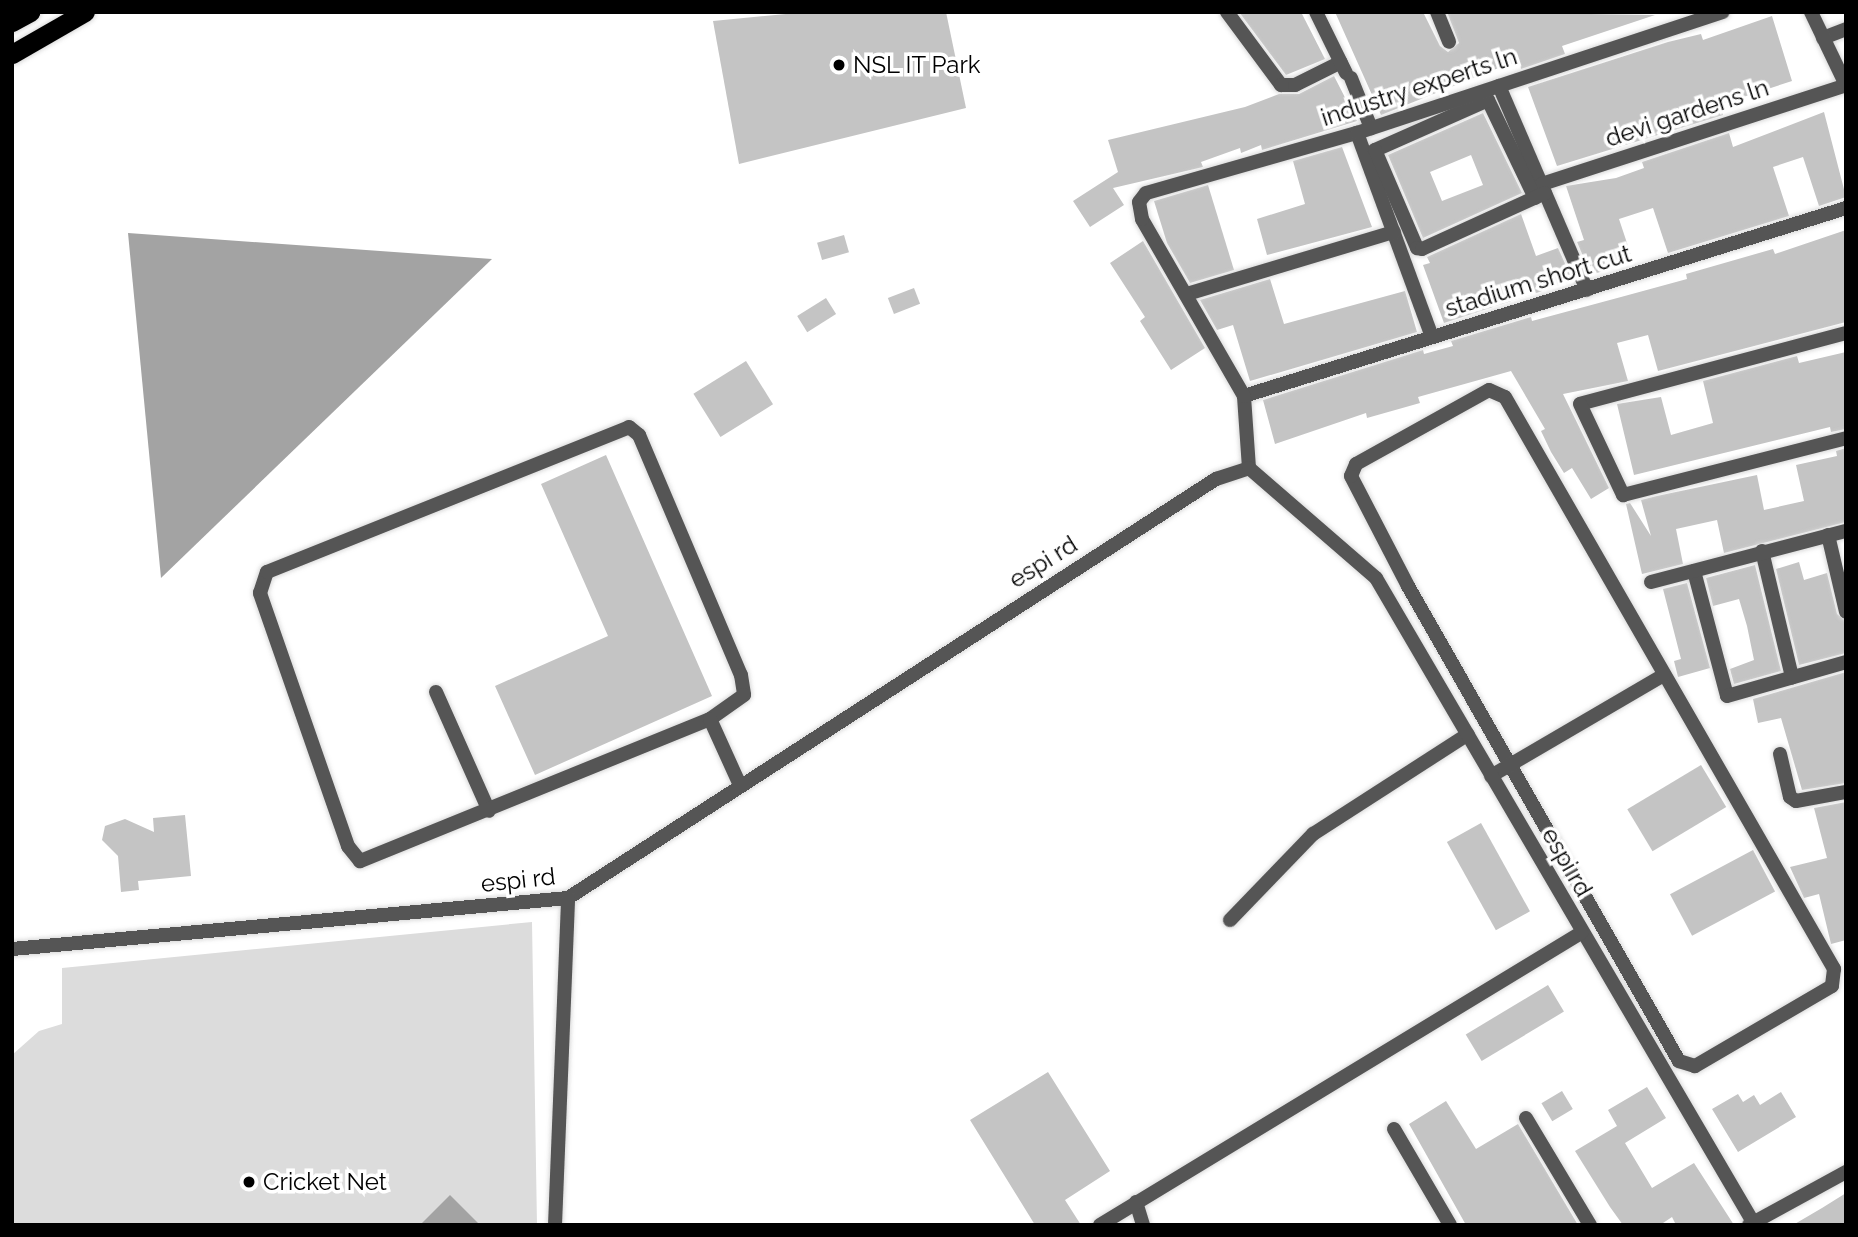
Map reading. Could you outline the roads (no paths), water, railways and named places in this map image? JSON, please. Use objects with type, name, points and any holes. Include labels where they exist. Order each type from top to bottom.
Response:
[{"type":"highway","points":[[12,22],[30,12]]},
{"type":"highway","points":[[12,54],[85,12]]},
{"type":"street","points":[[1227,12],[1280,85],[1295,85],[1346,71]]},
{"type":"street","points":[[1316,12],[1346,71],[1394,232],[1432,337]]},
{"type":"street","points":[[1437,12],[1449,42]]},
{"type":"street","name":"industry experts ln","points":[[1186,295],[1139,209],[1146,193],[1364,131],[1723,12]]},
{"type":"street","points":[[1811,12],[1846,85]]},
{"type":"street","points":[[1823,38],[1846,29]]},
{"type":"street","name":"devi gardens ln","points":[[1402,255],[1541,192],[1846,85]]},
{"type":"street","points":[[1499,86],[1541,192]]},
{"type":"street","points":[[1418,248],[1375,150],[1483,99],[1494,104],[1541,192],[1587,290]]},
{"type":"street","name":"stadium short cut","points":[[1244,396],[1846,208]]},
{"type":"street","points":[[1249,468],[1244,396],[1186,295],[1394,232]]},
{"type":"street","points":[[1846,333],[1580,404],[1623,495],[1846,438]]},
{"type":"street","points":[[1498,393],[1505,397],[1834,969],[1835,980],[1809,1000],[1695,1066],[1687,1066],[1679,1061],[1408,586],[1351,476],[1353,469],[1480,394],[1498,393]]},
{"type":"street","points":[[629,427],[639,435],[741,675],[744,695],[710,719],[489,811],[360,860],[348,846],[266,617],[260,593],[267,572],[629,427]]},
{"type":"street","name":"espi rd","points":[[12,949],[568,898],[1216,479],[1249,468],[1376,578],[1751,1223]]},
{"type":"street","points":[[1651,582],[1846,531]]},
{"type":"street","points":[[1828,535],[1844,591],[1846,612]]},
{"type":"street","points":[[1762,551],[1792,677]]},
{"type":"street","points":[[1694,570],[1727,696],[1846,662]]},
{"type":"street","points":[[1388,598],[1408,586]]},
{"type":"street","points":[[1432,671],[1452,659]]},
{"type":"street","points":[[1491,776],[1664,675]]},
{"type":"street","points":[[436,692],[489,811]]},
{"type":"street","points":[[710,719],[740,785]]},
{"type":"street","points":[[1230,920],[1313,834],[1468,734]]},
{"type":"street","points":[[1780,754],[1790,797],[1796,801],[1846,792]]},
{"type":"street","points":[[1553,885],[1573,873]]},
{"type":"street","points":[[1567,909],[1587,897]]},
{"type":"street","points":[[555,1225],[568,898]]},
{"type":"street","points":[[1100,1225],[1581,933]]},
{"type":"street","points":[[1526,1118],[1590,1225]]},
{"type":"street","points":[[1394,1129],[1450,1225]]},
{"type":"street","points":[[1751,1223],[1846,1172]]},
{"type":"street","points":[[1136,1202],[1143,1225]]},
{"type":"place","name":"NSL IT Park","points":[[839,65]]},
{"type":"place","name":"Cricket Net","points":[[249,1182]]}]
